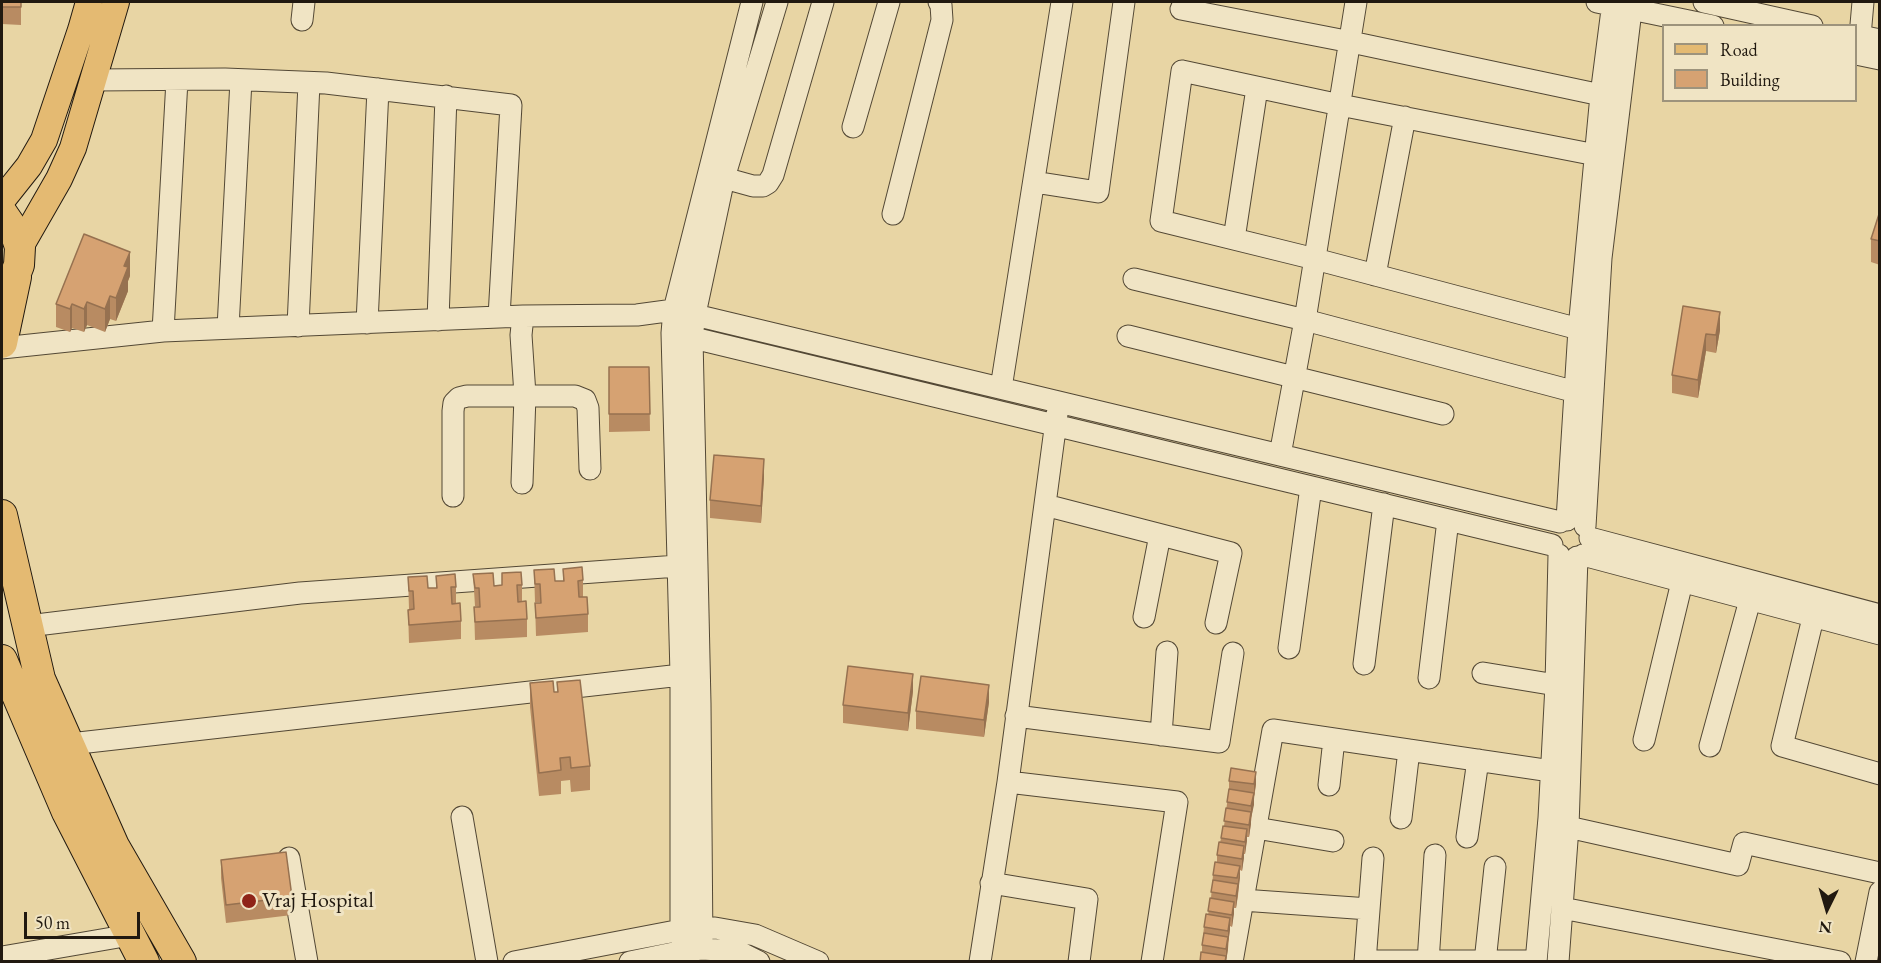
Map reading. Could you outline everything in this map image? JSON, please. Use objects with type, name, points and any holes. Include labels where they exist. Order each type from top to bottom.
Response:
[{"type":"highway","points":[[2,213],[15,232],[19,256],[2,343]]},
{"type":"highway","points":[[2,295],[12,283],[19,256]]},
{"type":"highway","points":[[2,515],[40,679],[114,846],[181,962]]},
{"type":"highway","points":[[2,660],[67,812],[144,962]]},
{"type":"main road","points":[[2,200],[29,166],[44,140],[89,2]]},
{"type":"main road","points":[[19,256],[73,148],[116,2]]},
{"type":"street","points":[[690,944],[700,703],[687,526],[682,335],[674,310],[752,2]]},
{"type":"street","points":[[682,335],[695,314],[724,178],[777,2]]},
{"type":"street","points":[[724,178],[753,186],[763,186],[773,175],[823,2]]},
{"type":"street","points":[[853,127],[889,2]]},
{"type":"street","points":[[893,214],[942,20],[939,2]]},
{"type":"street","points":[[1001,388],[1062,2]]},
{"type":"street","points":[[1034,182],[1098,192],[1124,2]]},
{"type":"street","points":[[1280,455],[1305,320],[1356,2]]},
{"type":"street","points":[[1704,2],[1803,24]]},
{"type":"street","points":[[1863,2],[1863,41],[1880,59]]},
{"type":"street","points":[[1617,4],[1704,24]]},
{"type":"street","points":[[1558,962],[1568,827],[1572,540],[1579,329],[1601,95],[1617,4]]},
{"type":"street","points":[[1373,858],[1365,961],[1536,961],[1549,818],[1556,685],[1601,258],[1617,4]]},
{"type":"street","points":[[1181,9],[1601,95]]},
{"type":"street","points":[[1579,329],[1161,221],[1182,71],[1340,105],[1596,155]]},
{"type":"street","points":[[94,80],[309,82],[511,105],[499,317]]},
{"type":"street","points":[[163,331],[177,80]]},
{"type":"street","points":[[228,328],[241,80]]},
{"type":"street","points":[[298,326],[309,82]]},
{"type":"street","points":[[1234,239],[1257,88]]},
{"type":"street","points":[[367,323],[378,89]]},
{"type":"street","points":[[438,320],[446,96]]},
{"type":"street","points":[[1375,275],[1405,117]]},
{"type":"street","points":[[1134,279],[1305,320],[1576,392]]},
{"type":"street","points":[[2,348],[163,331],[523,316],[637,315],[674,310],[1280,455],[1572,540],[1880,615]]},
{"type":"street","points":[[637,315],[682,335],[1056,426],[1448,520],[1572,540],[1682,582],[1880,634]]},
{"type":"street","points":[[522,483],[525,395],[521,335],[523,316]]},
{"type":"street","points":[[1128,336],[1443,414]]},
{"type":"street","points":[[453,496],[454,403],[467,396],[575,396],[585,400],[588,408],[590,469]]},
{"type":"street","points":[[983,961],[991,883],[1008,782],[1059,402]]},
{"type":"street","points":[[1289,648],[1311,487]]},
{"type":"street","points":[[1364,664],[1384,504]]},
{"type":"street","points":[[1045,505],[1231,553],[1216,623]]},
{"type":"street","points":[[1429,678],[1448,520]]},
{"type":"street","points":[[687,526],[678,566],[690,944]]},
{"type":"street","points":[[1144,617],[1160,535]]},
{"type":"street","points":[[28,626],[300,593],[678,566]]},
{"type":"street","points":[[1644,740],[1682,582]]},
{"type":"street","points":[[1710,746],[1750,600]]},
{"type":"street","points":[[1813,618],[1782,746],[1880,774]]},
{"type":"street","points":[[1161,735],[1167,652]]},
{"type":"street","points":[[1016,716],[1219,742],[1233,653]]},
{"type":"street","points":[[1483,673],[1556,685]]},
{"type":"street","points":[[70,744],[681,675]]},
{"type":"street","points":[[1232,962],[1273,730],[1551,771]]},
{"type":"street","points":[[1329,785],[1334,739]]},
{"type":"street","points":[[1401,819],[1409,750]]},
{"type":"street","points":[[1467,837],[1478,760]]},
{"type":"street","points":[[1008,782],[1177,802],[1152,962]]},
{"type":"street","points":[[462,817],[487,962]]},
{"type":"street","points":[[1568,827],[1738,865],[1744,843],[1880,873]]},
{"type":"street","points":[[1256,828],[1332,841]]},
{"type":"street","points":[[1428,961],[1435,855]]},
{"type":"street","points":[[289,858],[307,962]]},
{"type":"street","points":[[1485,961],[1495,867]]},
{"type":"street","points":[[991,883],[1087,899],[1079,962]]},
{"type":"street","points":[[1866,962],[1880,892]]},
{"type":"street","points":[[1242,900],[1369,909]]},
{"type":"street","points":[[1562,908],[1840,962]]},
{"type":"street","points":[[630,962],[731,930],[755,935],[818,962]]},
{"type":"street","points":[[2,957],[130,935]]},
{"type":"street","points":[[514,962],[690,944],[737,951],[758,961]]},
{"type":"building","points":[[2,2],[21,2],[21,7],[2,7]]},
{"type":"building","points":[[1880,211],[1880,241],[1871,239]]},
{"type":"building","points":[[84,234],[130,252],[124,266],[128,267],[116,298],[110,296],[105,309],[87,302],[84,309],[72,304],[70,309],[56,304]]},
{"type":"building","points":[[1683,306],[1720,312],[1716,335],[1706,334],[1698,380],[1672,375]]},
{"type":"building","points":[[609,367],[649,367],[650,414],[609,414]]},
{"type":"building","points":[[714,455],[764,459],[761,506],[710,500]]},
{"type":"building","points":[[582,567],[583,580],[578,581],[579,597],[587,597],[588,614],[536,618],[535,603],[541,603],[540,584],[535,584],[534,570],[554,569],[555,581],[564,581],[563,569]]},
{"type":"building","points":[[521,572],[522,585],[517,585],[518,602],[526,601],[527,619],[475,622],[474,607],[480,607],[479,588],[475,588],[473,574],[493,573],[494,586],[502,585],[502,573]]},
{"type":"building","points":[[455,574],[456,587],[451,587],[452,604],[460,603],[461,621],[409,625],[408,610],[414,609],[413,591],[409,591],[408,577],[427,576],[428,588],[437,588],[436,576]]},
{"type":"building","points":[[848,666],[913,674],[908,713],[843,705]]},
{"type":"building","points":[[921,676],[989,685],[984,720],[916,711]]},
{"type":"building","points":[[580,680],[590,766],[571,768],[570,757],[560,758],[561,770],[539,773],[530,683],[553,681],[554,692],[558,692],[557,682]]},
{"type":"building","points":[[1231,768],[1256,772],[1254,784],[1229,781]]},
{"type":"building","points":[[1229,789],[1254,793],[1251,806],[1227,802]]},
{"type":"building","points":[[1226,808],[1251,812],[1249,825],[1224,821]]},
{"type":"building","points":[[1223,826],[1247,829],[1245,842],[1221,838]]},
{"type":"building","points":[[1219,842],[1244,846],[1242,859],[1217,855]]},
{"type":"building","points":[[286,852],[292,897],[226,905],[221,860]]},
{"type":"building","points":[[1215,862],[1240,866],[1237,878],[1213,875]]},
{"type":"building","points":[[1213,880],[1238,884],[1236,896],[1211,892]]},
{"type":"building","points":[[1210,898],[1234,902],[1232,915],[1208,911]]},
{"type":"building","points":[[1206,914],[1230,918],[1228,931],[1204,927]]},
{"type":"building","points":[[1204,933],[1228,937],[1226,949],[1202,945]]},
{"type":"building","points":[[1201,952],[1226,956],[1225,962],[1200,962]]},
{"type":"place","name":"Vraj Hospital","points":[[249,901]]}]
